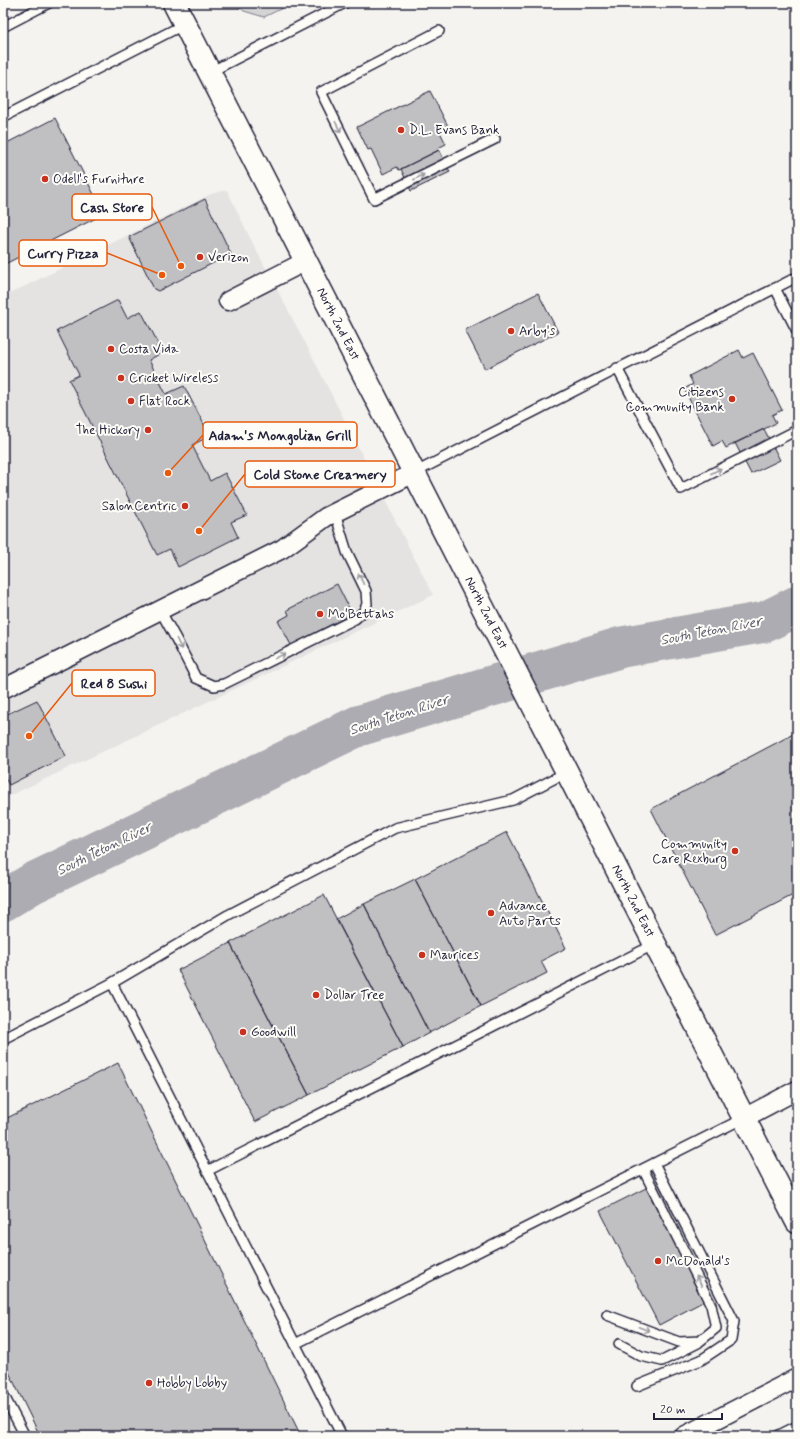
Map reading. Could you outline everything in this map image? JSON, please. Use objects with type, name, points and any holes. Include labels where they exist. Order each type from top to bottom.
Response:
[{"type":"main road","name":"North 2nd East","points":[[174,3],[797,1222]]},
{"type":"street","points":[[228,301],[306,261]]},
{"type":"street","points":[[3,689],[282,549],[326,517],[414,473]]},
{"type":"street","points":[[744,1118],[797,1090]]},
{"type":"street","points":[[684,1436],[797,1378]]},
{"type":"lane","points":[[3,27],[49,3]]},
{"type":"lane","points":[[210,72],[346,3]]},
{"type":"lane","points":[[3,117],[185,24]]},
{"type":"lane","points":[[440,31],[321,92],[374,199],[495,139]]},
{"type":"lane","points":[[414,473],[797,277]]},
{"type":"lane","points":[[775,288],[797,331]]},
{"type":"lane","points":[[617,368],[681,489],[797,430]]},
{"type":"lane","points":[[160,610],[196,678],[214,686],[224,684],[355,619],[364,611],[367,604],[366,591],[347,552],[335,513]]},
{"type":"lane","points":[[3,1039],[112,983],[228,915],[395,828],[513,800],[567,772]]},
{"type":"lane","points":[[207,1171],[655,944]]},
{"type":"lane","points":[[112,983],[342,1436]]},
{"type":"lane","points":[[295,1344],[744,1118]]},
{"type":"lane","points":[[637,1386],[701,1360],[731,1340],[734,1321],[654,1163]]},
{"type":"lane","points":[[620,1344],[641,1356],[662,1361],[700,1341],[716,1328],[711,1305],[643,1168]]},
{"type":"lane","points":[[607,1315],[679,1342],[700,1341]]},
{"type":"lane","points":[[3,1394],[25,1436]]},
{"type":"lane","points":[[777,1436],[797,1426]]},
{"type":"shaded area","points":[[234,3],[293,3],[264,17],[244,11]]},
{"type":"shaded area","points":[[227,190],[252,242],[309,350],[433,595],[3,799],[3,297],[211,194]]},
{"type":"building","name":"D.L. Evans Bank","points":[[430,91],[449,128],[440,132],[446,144],[438,148],[439,150],[399,170],[397,167],[383,174],[371,149],[368,150],[357,127]]},
{"type":"building","name":"Odell's Furniture","points":[[55,118],[104,214],[3,265],[3,145]]},
{"type":"building","points":[[439,150],[450,172],[411,191],[401,169]]},
{"type":"building","points":[[205,199],[231,254],[158,291],[154,289],[129,237]]},
{"type":"building","name":"Arby's","points":[[538,293],[558,332],[485,369],[465,330]]},
{"type":"building","points":[[118,300],[127,318],[141,311],[163,352],[149,360],[166,394],[184,386],[210,436],[192,445],[210,481],[225,473],[247,515],[231,522],[238,537],[178,567],[170,549],[157,555],[69,380],[79,375],[57,331]]},
{"type":"building","points":[[739,350],[743,358],[753,353],[782,410],[772,415],[776,423],[726,448],[722,441],[713,446],[684,389],[693,384],[689,376]]},
{"type":"building","points":[[764,429],[780,460],[751,474],[735,443]]},
{"type":"building","name":"Mo'Bettahs","points":[[337,584],[352,614],[291,645],[278,621],[289,615],[287,610]]},
{"type":"building","points":[[37,700],[66,756],[9,785],[3,774],[3,716]]},
{"type":"building","name":"Community Care Rexburg","points":[[797,732],[797,893],[715,935],[651,809]]},
{"type":"building","name":"Advance Auto Parts","points":[[507,832],[566,948],[541,961],[547,973],[481,1006],[415,879]]},
{"type":"building","name":"Maurices","points":[[415,879],[481,1006],[429,1033],[364,904]]},
{"type":"building","name":"Dollar Tree","points":[[324,895],[403,1047],[309,1095],[230,943]]},
{"type":"building","points":[[364,904],[429,1033],[403,1047],[336,919]]},
{"type":"building","name":"Goodwill","points":[[230,943],[309,1095],[255,1122],[178,970]]},
{"type":"building","points":[[118,1063],[301,1436],[40,1436],[3,1360],[3,1120]]},
{"type":"building","points":[[646,1188],[659,1213],[664,1210],[710,1298],[659,1325],[600,1211]]},
{"type":"waterway","name":"South Teton River","points":[[3,901],[33,883],[358,726],[622,647],[765,622],[797,606]]},
{"type":"place","name":"D.L. Evans Bank","points":[[401,130]]},
{"type":"place","name":"Odell's Furniture","points":[[45,179]]},
{"type":"place","name":"Verizon","points":[[200,257]]},
{"type":"place","name":"Cash Store","points":[[181,266]]},
{"type":"place","name":"Curry Pizza","points":[[162,275]]},
{"type":"place","name":"Arby's","points":[[511,331]]},
{"type":"place","name":"Costa Vida","points":[[111,349]]},
{"type":"place","name":"Cricket Wireless","points":[[121,378]]},
{"type":"place","name":"Citizens Community Bank","points":[[732,399]]},
{"type":"place","name":"Flat Rock","points":[[131,401]]},
{"type":"place","name":"The Hickory","points":[[148,430]]},
{"type":"place","name":"Adam's Mongolian Grill","points":[[168,473]]},
{"type":"place","name":"SalonCentric","points":[[185,506]]},
{"type":"place","name":"Cold Stone Creamery","points":[[199,531]]},
{"type":"place","name":"Mo'Bettahs","points":[[320,614]]},
{"type":"place","name":"Red 8 Sushi","points":[[29,736]]},
{"type":"place","name":"Community Care Rexburg","points":[[735,851]]},
{"type":"place","name":"Advance Auto Parts","points":[[491,913]]},
{"type":"place","name":"Maurices","points":[[422,955]]},
{"type":"place","name":"Dollar Tree","points":[[316,995]]},
{"type":"place","name":"Goodwill","points":[[243,1032]]},
{"type":"place","name":"McDonald's","points":[[658,1261]]},
{"type":"place","name":"Hobby Lobby","points":[[149,1383]]}]
